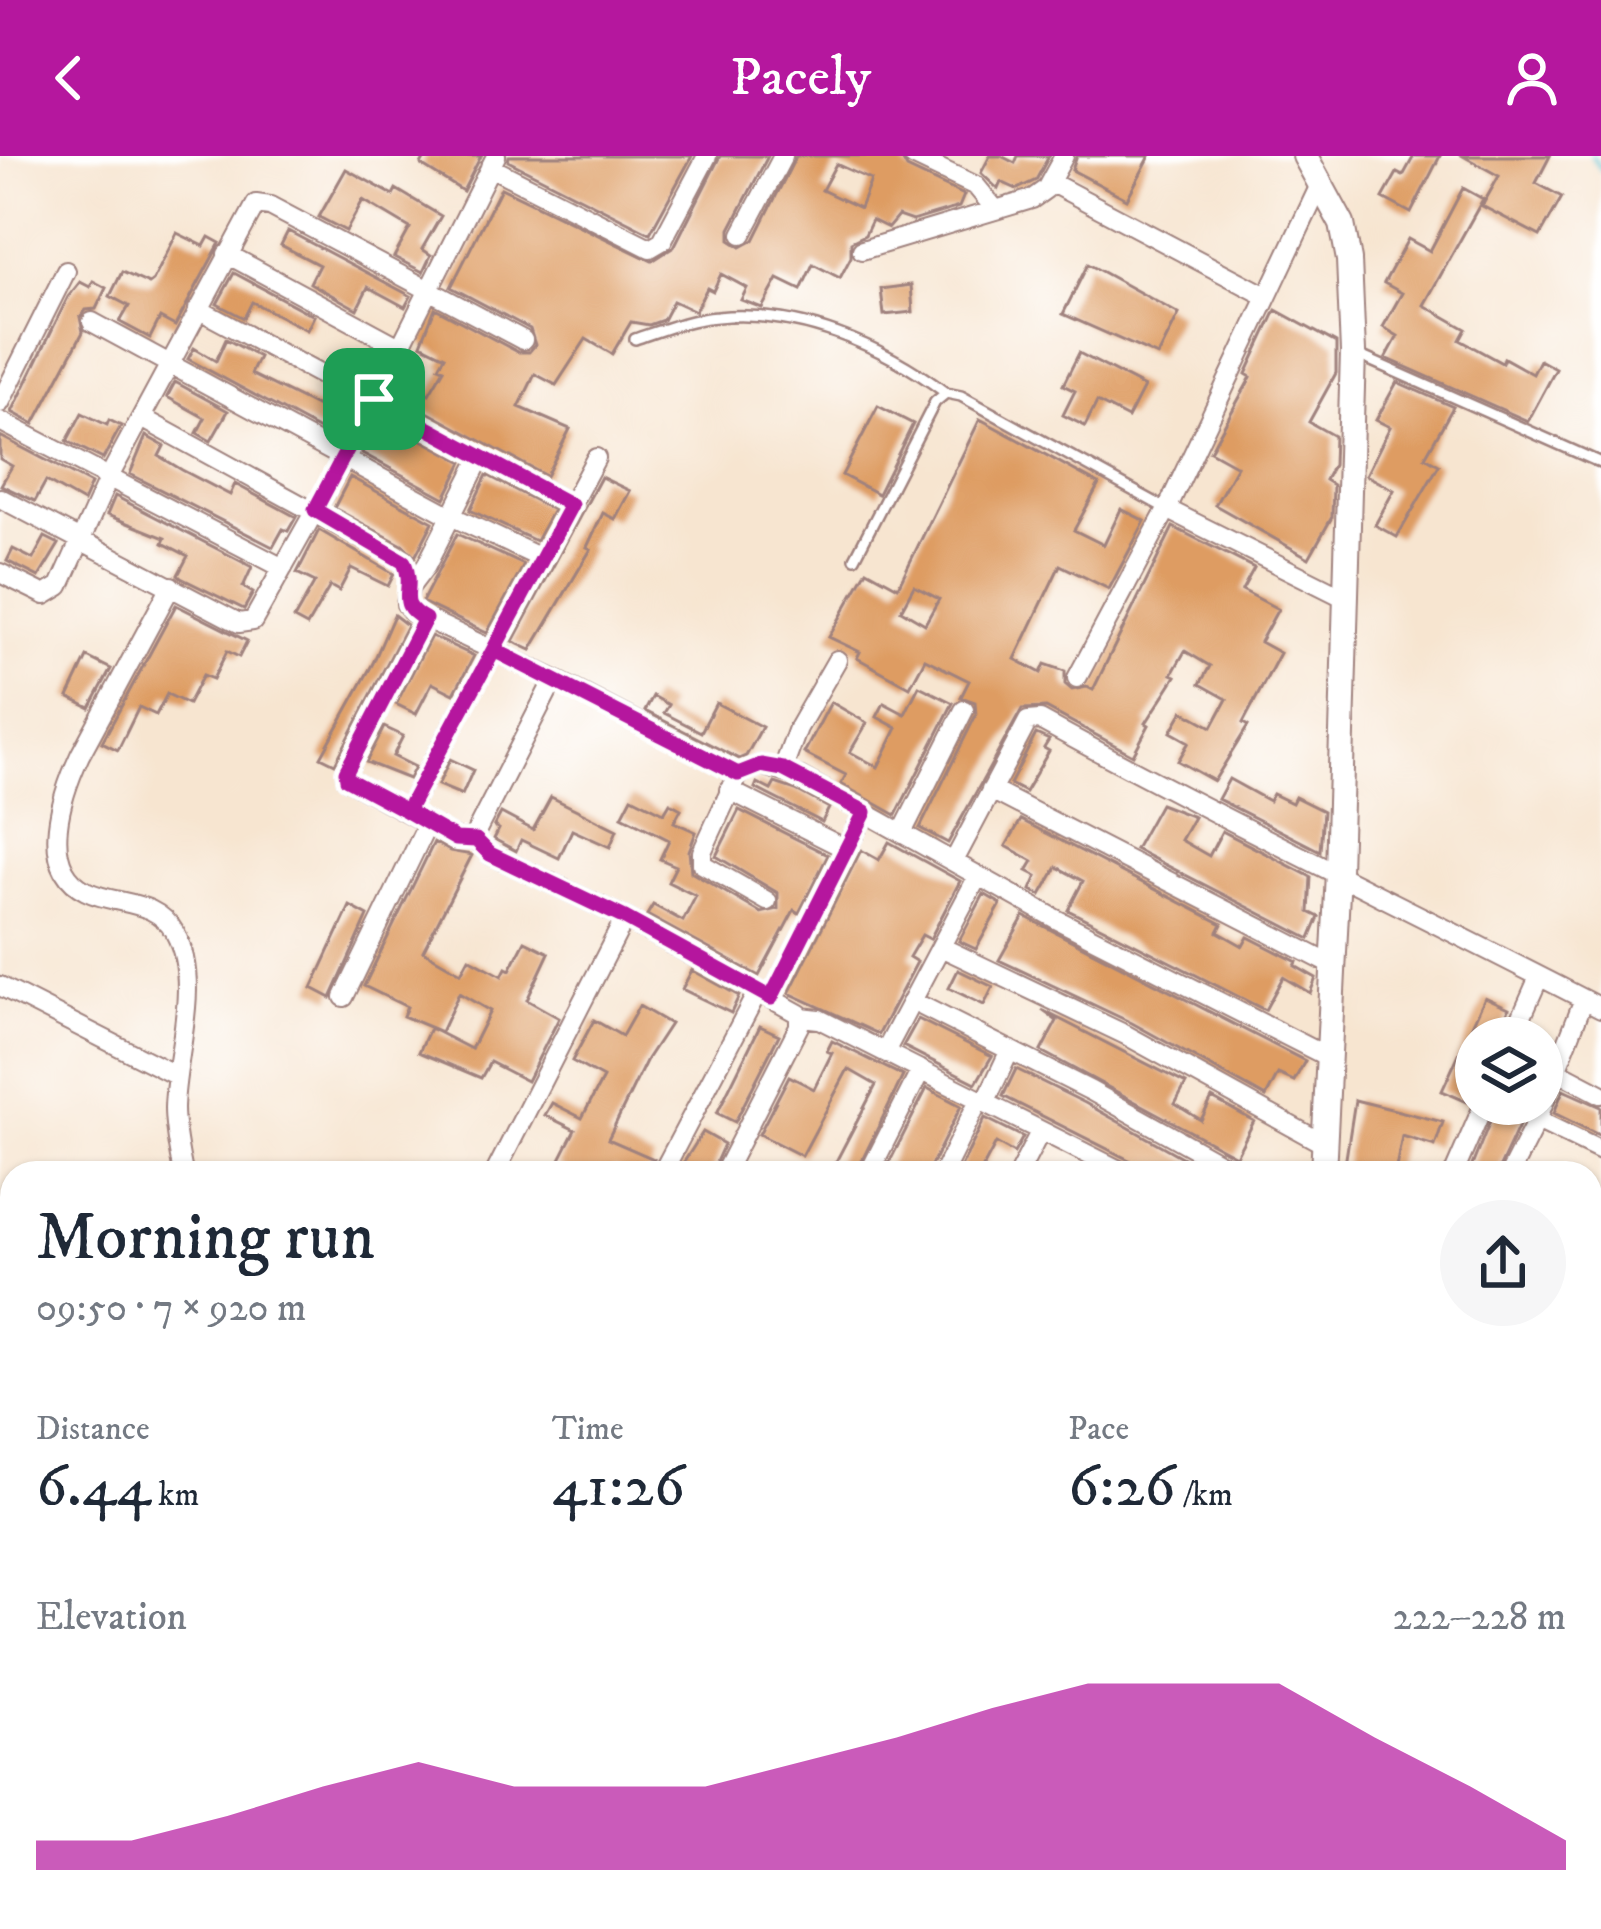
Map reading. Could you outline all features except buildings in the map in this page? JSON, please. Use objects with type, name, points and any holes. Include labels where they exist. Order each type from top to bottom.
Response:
[{"type":"street","points":[[0,498],[244,624],[257,616],[344,459],[493,161],[650,248],[662,241],[707,156]]},
{"type":"street","points":[[742,234],[783,156]]},
{"type":"street","points":[[862,250],[1032,199],[1050,182],[1064,156]]},
{"type":"street","points":[[1305,156],[1346,239],[1353,352],[1327,1161]]},
{"type":"street","points":[[924,158],[976,186],[994,209]]},
{"type":"street","points":[[1050,182],[1266,296]]},
{"type":"street","points":[[1077,678],[1167,509],[1319,187]]},
{"type":"street","points":[[0,573],[50,595],[60,586],[109,477],[250,209],[262,203],[523,340]]},
{"type":"street","points":[[227,254],[401,348]]},
{"type":"street","points":[[0,403],[66,271]]},
{"type":"street","points":[[198,308],[571,505]]},
{"type":"street","points":[[92,322],[451,516],[542,559]]},
{"type":"street","points":[[142,418],[404,562],[410,587],[408,610],[554,679],[847,849]]},
{"type":"street","points":[[0,421],[283,568]]},
{"type":"street","points":[[410,587],[481,457]]},
{"type":"street","points":[[407,811],[596,458]]},
{"type":"street","points":[[1167,509],[1345,598]]},
{"type":"street","points":[[171,586],[67,782],[58,829],[62,862],[82,889],[153,911],[175,932],[181,946],[185,992],[174,1117],[181,1161]]},
{"type":"street","points":[[425,619],[346,772],[352,782],[456,839],[476,840],[490,854],[625,918],[801,1017],[819,1018],[1095,1161]]},
{"type":"street","points":[[783,769],[798,728],[836,660]]},
{"type":"street","points":[[476,840],[554,679]]},
{"type":"street","points":[[902,832],[964,710]]},
{"type":"street","points":[[953,861],[1028,721],[1040,719],[1199,806],[1593,1003],[1563,1060]]},
{"type":"street","points":[[767,901],[702,864],[702,852],[734,782],[761,765],[783,769],[1328,1057]]},
{"type":"street","points":[[991,790],[1334,965]]},
{"type":"street","points":[[669,1161],[865,812]]},
{"type":"street","points":[[344,997],[428,823]]},
{"type":"street","points":[[885,1052],[978,876]]},
{"type":"street","points":[[501,1161],[625,918]]},
{"type":"street","points":[[940,947],[1126,1035],[1322,1161]]},
{"type":"street","points":[[1521,1017],[1539,977]]},
{"type":"street","points":[[0,986],[177,1076]]},
{"type":"street","points":[[912,1000],[1216,1161]]},
{"type":"street","points":[[730,1161],[801,1017]]},
{"type":"street","points":[[950,1161],[1010,1050]]},
{"type":"street","points":[[874,1161],[921,1070]]},
{"type":"street","points":[[1563,1074],[1601,1094]]},
{"type":"street","points":[[1459,1161],[1475,1125]]},
{"type":"street","points":[[1516,1161],[1535,1125]]},
{"type":"street","points":[[1548,1125],[1601,1150]]},
{"type":"street","points":[[1024,1161],[1040,1132]]},
{"type":"lane","points":[[635,338],[714,317],[796,321],[844,335],[1167,509]]},
{"type":"lane","points":[[1353,352],[1601,464]]},
{"type":"lane","points":[[855,558],[935,402],[946,393]]},
{"type":"waterway","points":[[1592,156],[1601,169]]},
{"type":"route","points":[[374,399],[315,510],[404,562],[410,587],[408,610],[425,619],[346,772],[347,779],[407,811],[494,650],[738,774],[761,765],[801,777],[865,812],[771,998],[625,918],[490,854],[476,840],[456,839],[407,811],[571,505],[374,399]]}]
